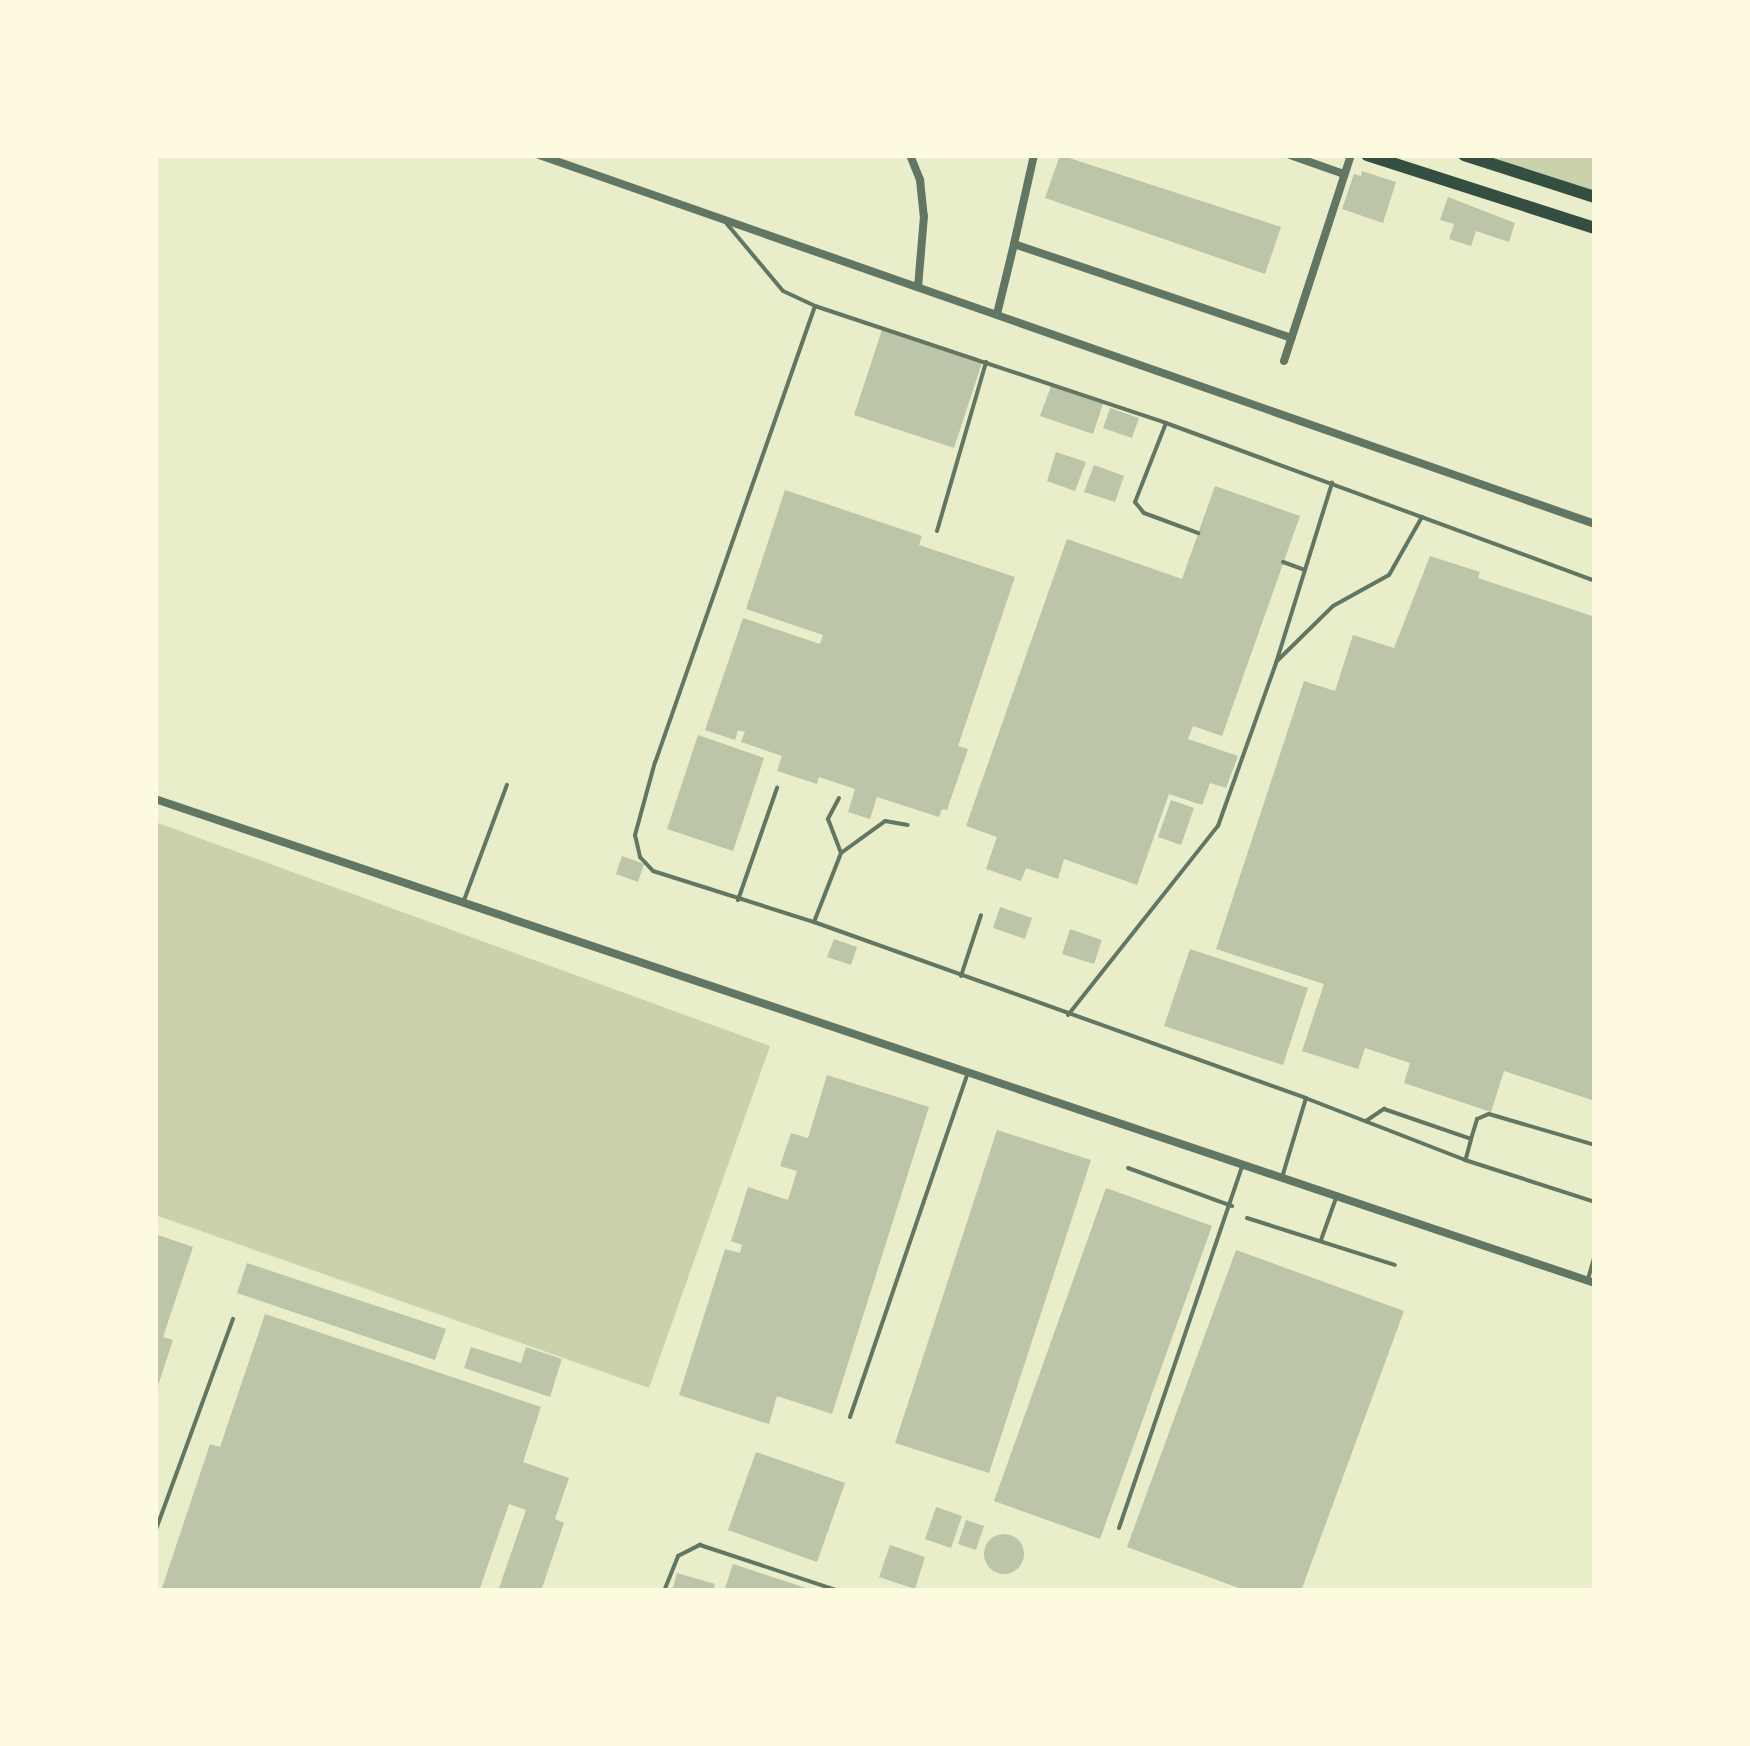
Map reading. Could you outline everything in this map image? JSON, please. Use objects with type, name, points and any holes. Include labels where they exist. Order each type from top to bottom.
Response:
[{"type":"main road","points":[[1367,155],[1595,228]]},
{"type":"main road","points":[[1464,155],[1595,197]]},
{"type":"street","points":[[539,155],[1595,524]]},
{"type":"street","points":[[910,155],[920,180],[924,216],[918,286]]},
{"type":"street","points":[[997,314],[1034,155]]},
{"type":"street","points":[[1290,155],[1344,174]]},
{"type":"street","points":[[1284,361],[1352,155]]},
{"type":"street","points":[[1014,244],[1290,338]]},
{"type":"street","points":[[155,799],[1284,1174],[1591,1281]]},
{"type":"lane","points":[[652,155],[663,155]]},
{"type":"lane","points":[[722,216],[783,290],[815,306],[1166,423],[1595,581]]},
{"type":"lane","points":[[815,306],[655,762],[634,834],[640,857],[653,871],[814,922],[1306,1098],[1465,1160],[1595,1202]]},
{"type":"lane","points":[[937,531],[986,362]]},
{"type":"lane","points":[[1166,423],[1135,502],[1144,513],[1198,533]]},
{"type":"lane","points":[[1068,1016],[1210,841],[1276,663],[1332,483]]},
{"type":"lane","points":[[1276,663],[1333,606],[1389,575],[1422,516]]},
{"type":"lane","points":[[1284,562],[1305,570]]},
{"type":"lane","points":[[463,903],[507,786]]},
{"type":"lane","points":[[738,900],[777,788]]},
{"type":"lane","points":[[838,798],[828,819],[840,852]]},
{"type":"lane","points":[[814,922],[840,852],[885,821],[908,825]]},
{"type":"lane","points":[[961,976],[981,916]]},
{"type":"lane","points":[[850,1417],[968,1072]]},
{"type":"lane","points":[[1284,1174],[1306,1098]]},
{"type":"lane","points":[[1366,1121],[1384,1110],[1471,1139]]},
{"type":"lane","points":[[1465,1160],[1477,1119],[1490,1114],[1595,1144]]},
{"type":"lane","points":[[1119,1528],[1244,1162]]},
{"type":"lane","points":[[1128,1168],[1232,1206]]},
{"type":"lane","points":[[1321,1240],[1338,1194]]},
{"type":"lane","points":[[1247,1218],[1395,1265]]},
{"type":"lane","points":[[1591,1281],[1595,1255]]},
{"type":"lane","points":[[155,1532],[233,1319]]},
{"type":"lane","points":[[155,1500],[166,1504]]},
{"type":"lane","points":[[664,1591],[678,1556],[700,1545],[839,1591]]},
{"type":"green space","points":[[1464,155],[1595,155],[1595,197]]},
{"type":"green space","points":[[155,822],[770,1046],[649,1388],[155,1215]]},
{"type":"building","points":[[1060,155],[1281,227],[1265,274],[1045,198]]},
{"type":"building","points":[[1362,171],[1396,182],[1383,223],[1342,209],[1354,174],[1361,176]]},
{"type":"building","points":[[1448,197],[1515,223],[1509,242],[1476,231],[1471,246],[1449,239],[1454,224],[1440,220]]},
{"type":"building","points":[[882,330],[982,363],[954,448],[854,415]]},
{"type":"building","points":[[1051,386],[1103,404],[1093,434],[1040,416]]},
{"type":"building","points":[[1110,408],[1139,418],[1132,438],[1103,428]]},
{"type":"building","points":[[1056,452],[1086,462],[1075,491],[1047,481]]},
{"type":"building","points":[[1094,465],[1124,476],[1115,502],[1084,492]]},
{"type":"building","points":[[1215,486],[1300,516],[1222,736],[1193,726],[1188,739],[1238,756],[1226,788],[1210,783],[1202,805],[1169,794],[1137,885],[1064,859],[1058,879],[1026,868],[1021,881],[986,869],[997,837],[966,826],[1067,539],[1182,579]]},
{"type":"building","points":[[785,490],[922,536],[919,545],[1015,577],[958,746],[968,749],[947,810],[942,809],[939,817],[877,797],[870,819],[848,812],[855,789],[819,777],[817,784],[777,771],[782,756],[741,742],[745,732],[738,730],[735,740],[705,730],[743,618],[820,644],[823,635],[746,609]]},
{"type":"building","points":[[1430,556],[1480,572],[1478,578],[1595,617],[1595,1101],[1504,1071],[1491,1112],[1404,1083],[1410,1063],[1365,1048],[1358,1069],[1302,1051],[1324,984],[1216,949],[1304,681],[1335,691],[1353,635],[1394,648]]},
{"type":"building","points":[[698,735],[764,758],[733,851],[667,829]]},
{"type":"building","points":[[1171,800],[1194,808],[1181,845],[1158,837]]},
{"type":"building","points":[[622,856],[644,864],[638,882],[616,874]]},
{"type":"building","points":[[1000,907],[1032,918],[1025,939],[993,928]]},
{"type":"building","points":[[1070,929],[1102,940],[1094,964],[1062,954]]},
{"type":"building","points":[[834,939],[857,947],[851,965],[827,957]]},
{"type":"building","points":[[1190,949],[1308,988],[1283,1065],[1164,1026]]},
{"type":"building","points":[[827,1075],[929,1107],[832,1414],[777,1396],[769,1424],[679,1395],[725,1249],[740,1253],[742,1245],[731,1241],[748,1187],[788,1200],[797,1171],[780,1166],[791,1133],[808,1138]]},
{"type":"building","points":[[997,1130],[1091,1160],[989,1473],[895,1443]]},
{"type":"building","points":[[1106,1188],[1212,1226],[1100,1539],[994,1501]]},
{"type":"building","points":[[155,1234],[193,1247],[163,1337],[173,1340],[156,1392]]},
{"type":"building","points":[[1236,1250],[1404,1311],[1301,1591],[1247,1591],[1127,1547]]},
{"type":"building","points":[[247,1263],[446,1329],[435,1360],[237,1293]]},
{"type":"building","points":[[265,1314],[541,1407],[523,1462],[569,1478],[555,1519],[564,1523],[541,1591],[498,1591],[526,1510],[509,1504],[479,1591],[161,1591],[210,1444],[220,1447]]},
{"type":"building","points":[[471,1347],[521,1363],[526,1347],[562,1359],[550,1397],[464,1368]]},
{"type":"building","points":[[756,1452],[845,1483],[817,1562],[728,1530]]},
{"type":"building","points":[[936,1507],[962,1516],[951,1548],[925,1539]]},
{"type":"building","points":[[966,1520],[984,1526],[976,1550],[958,1544]]},
{"type":"building","points":[[1004,1534],[1018,1540],[1024,1554],[1018,1568],[1004,1574],[990,1568],[984,1554],[990,1540]]},
{"type":"building","points":[[890,1545],[925,1557],[915,1589],[879,1577]]},
{"type":"building","points":[[733,1564],[812,1590],[812,1591],[724,1591]]},
{"type":"building","points":[[677,1573],[715,1584],[713,1591],[672,1591]]}]
